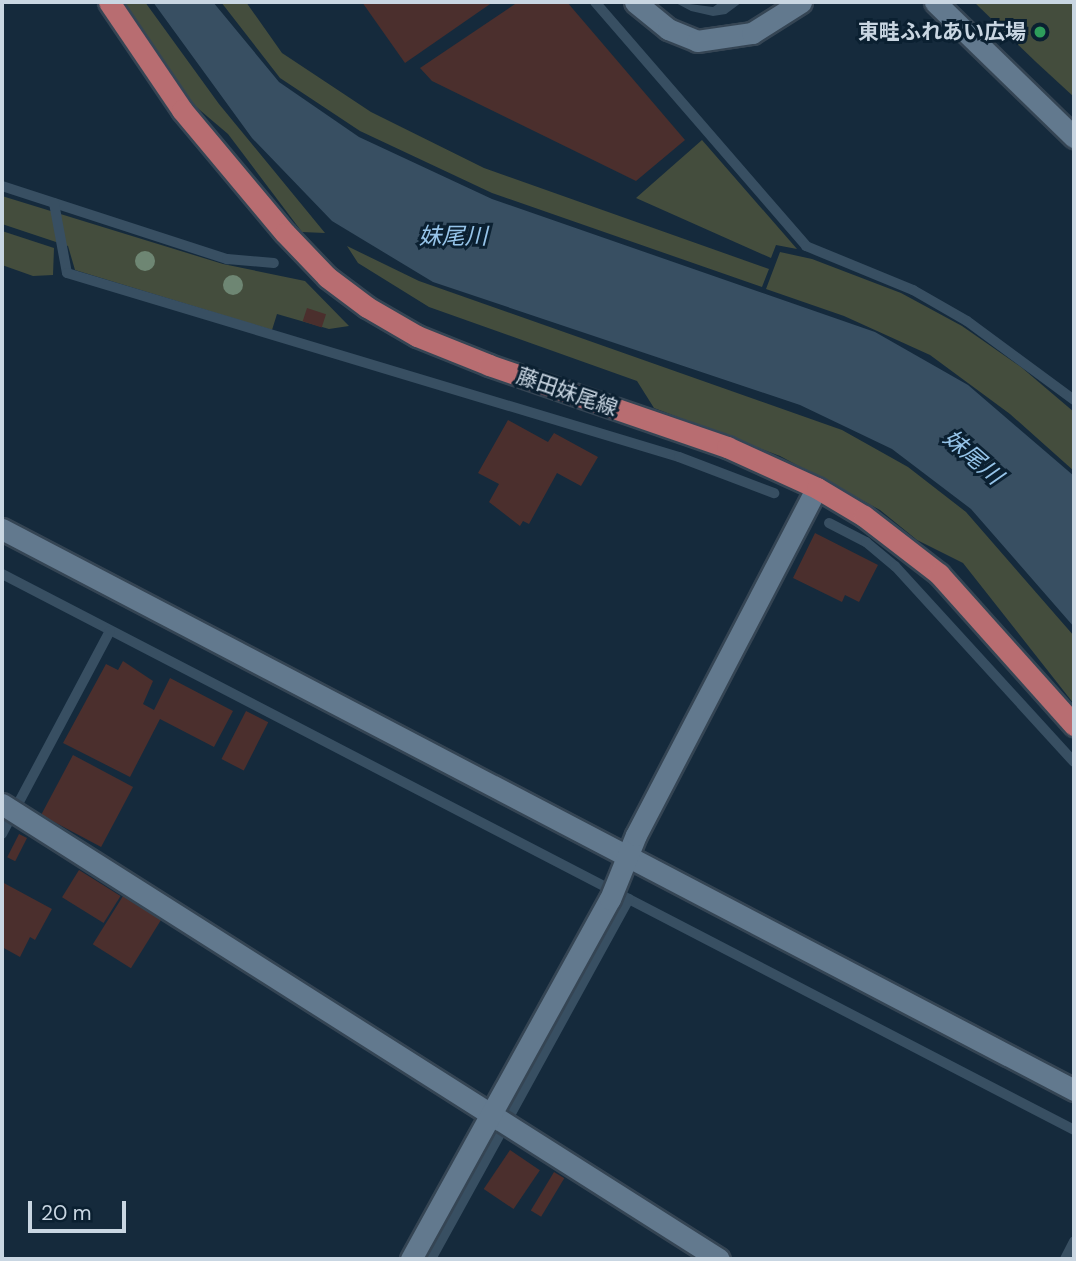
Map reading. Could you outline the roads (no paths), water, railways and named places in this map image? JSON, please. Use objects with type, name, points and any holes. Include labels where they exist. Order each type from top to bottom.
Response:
[{"type":"main road","name":"藤田妹尾線","points":[[109,2],[182,110],[285,233],[327,277],[368,307],[417,336],[489,365],[727,447],[817,488],[864,516],[939,574],[1074,725]]},
{"type":"street","points":[[635,2],[668,29],[697,41],[752,33],[801,2]]},
{"type":"street","points":[[935,2],[1074,137]]},
{"type":"street","points":[[411,1259],[614,891],[636,835],[817,488]]},
{"type":"street","points":[[2,529],[1074,1090]]},
{"type":"street","points":[[9,808],[719,1259]]},
{"type":"water","name":"妹尾川","points":[[153,2],[213,2],[279,82],[359,137],[492,199],[875,332],[968,385],[1074,476],[1074,627],[971,509],[892,449],[800,405],[433,282],[332,221],[252,138]]},
{"type":"water","points":[[674,2],[713,7],[720,2],[742,2],[726,14],[713,16],[691,11]]},
{"type":"waterway","points":[[595,2],[806,246],[913,290],[967,321],[1074,400]]},
{"type":"waterway","points":[[2,186],[227,259],[274,263]]},
{"type":"waterway","points":[[54,203],[67,273],[679,457],[774,493]]},
{"type":"waterway","points":[[829,523],[866,542],[895,566],[1074,762]]},
{"type":"waterway","points":[[2,574],[1074,1130]]},
{"type":"waterway","points":[[2,834],[110,631]]},
{"type":"waterway","points":[[509,1117],[629,899]]},
{"type":"waterway","points":[[431,1259],[499,1136]]},
{"type":"waterway","points":[[1065,1259],[1074,1241]]},
{"type":"place","name":"東畦ふれあい広場","points":[[1040,32]]}]
